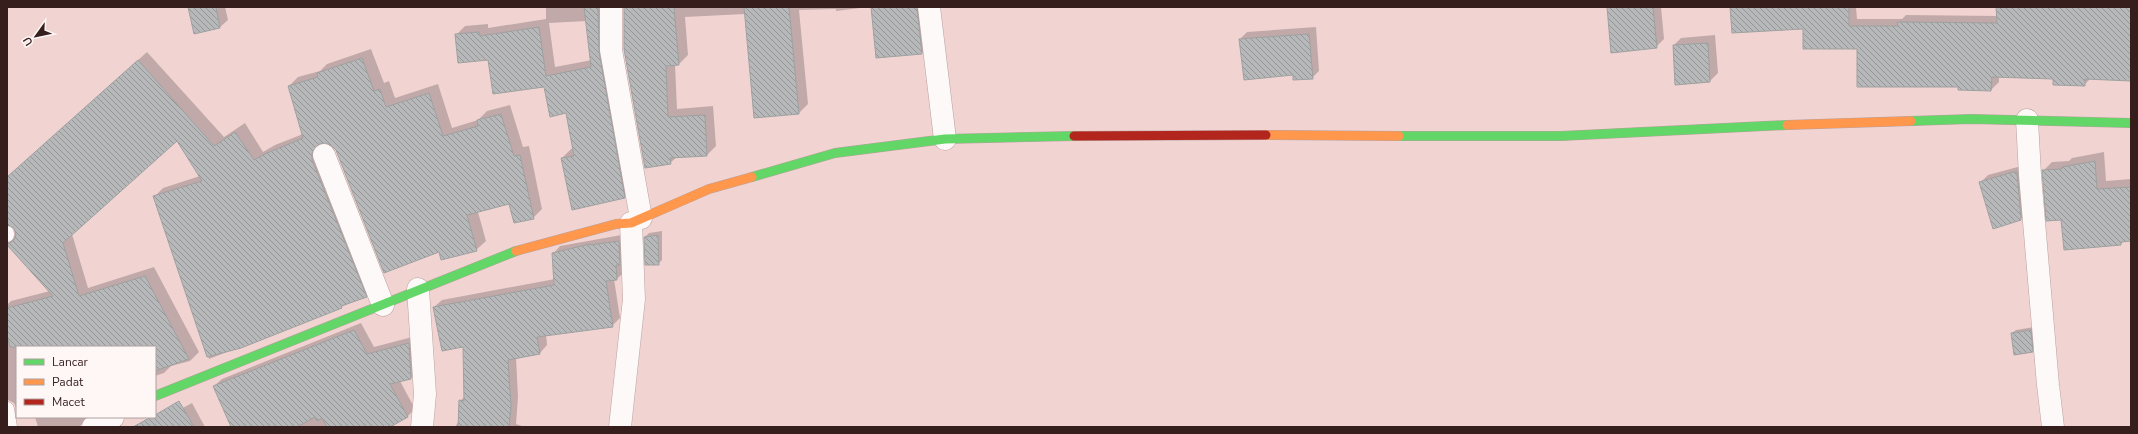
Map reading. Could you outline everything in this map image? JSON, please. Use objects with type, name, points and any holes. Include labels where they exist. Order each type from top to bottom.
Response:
[{"type":"street","points":[[611,7],[611,50],[636,220],[634,299],[624,405],[620,427]]},
{"type":"street","points":[[929,7],[945,138]]},
{"type":"street","points":[[156,396],[383,305],[418,288],[526,247],[636,220],[709,189],[835,153],[945,138],[1113,136],[1561,136],[1865,122],[1971,119],[2131,123]]},
{"type":"street","points":[[2027,120],[2030,175],[2053,427]]},
{"type":"street","points":[[324,155],[383,305]]},
{"type":"street","points":[[418,288],[425,394],[422,427]]},
{"type":"street","points":[[93,427],[111,418]]},
{"type":"lane","points":[[7,409],[10,427]]},
{"type":"building","points":[[188,7],[216,7],[220,28],[194,34]]},
{"type":"building","points":[[584,7],[598,7],[599,52],[625,198],[572,210],[561,158],[574,156],[566,113],[550,117],[544,87],[493,94],[488,60],[458,63],[455,34],[479,32],[480,36],[539,27],[546,76],[591,67]]},
{"type":"building","points":[[624,7],[674,7],[679,65],[666,66],[668,117],[705,115],[707,156],[670,158],[671,164],[645,168],[624,49]]},
{"type":"building","points":[[744,7],[789,7],[799,114],[754,118]]},
{"type":"building","points":[[871,7],[917,7],[922,54],[876,58]]},
{"type":"building","points":[[1607,7],[1653,7],[1657,48],[1611,53]]},
{"type":"building","points":[[1730,7],[1849,7],[1849,26],[1898,26],[1897,22],[1997,23],[1996,7],[2131,7],[2131,81],[2085,79],[2085,86],[2053,85],[2053,79],[1992,77],[1991,91],[1958,90],[1958,87],[1857,87],[1857,49],[1803,49],[1803,29],[1732,33]]},
{"type":"building","points":[[1309,34],[1313,79],[1293,80],[1293,75],[1244,80],[1239,39]]},
{"type":"building","points":[[1708,43],[1710,82],[1675,85],[1673,45]]},
{"type":"building","points":[[362,58],[374,91],[380,89],[386,107],[429,93],[443,136],[478,126],[477,120],[501,114],[514,156],[520,155],[534,219],[514,223],[509,204],[467,215],[477,251],[441,260],[439,252],[384,273],[336,150],[326,143],[319,144],[312,153],[312,160],[367,297],[341,306],[342,308],[241,348],[207,357],[153,196],[202,181],[177,141],[63,243],[79,296],[145,276],[189,359],[156,371],[156,346],[10,347],[7,335],[7,308],[53,296],[7,245],[14,240],[16,235],[14,228],[7,225],[7,177],[138,60],[214,146],[235,132],[254,160],[303,138],[288,86],[318,77],[317,73]]},
{"type":"building","points":[[2095,161],[2097,189],[2131,187],[2131,241],[2121,242],[2121,245],[2064,250],[2061,220],[2046,221],[2042,170],[2062,169],[2062,167]]},
{"type":"building","points":[[2017,172],[2021,220],[1993,229],[1979,182]]},
{"type":"building","points":[[658,235],[659,265],[645,265],[644,237]]},
{"type":"building","points":[[619,241],[620,265],[616,265],[617,280],[606,281],[613,327],[537,337],[540,354],[508,360],[511,406],[509,427],[458,427],[459,400],[464,401],[463,347],[442,351],[433,307],[554,285],[552,253],[590,244]]},
{"type":"building","points":[[354,330],[367,354],[409,343],[411,379],[390,384],[408,417],[390,427],[327,427],[322,418],[317,421],[315,417],[297,427],[231,427],[213,386]]},
{"type":"building","points":[[2031,330],[2033,352],[2014,355],[2011,333]]},
{"type":"building","points":[[179,401],[194,427],[133,427],[149,418],[156,418],[156,414]]},
{"type":"traffic: fast","points":[[1911,121],[1971,119],[2131,123]]},
{"type":"traffic: fast","points":[[1399,136],[1561,136],[1787,125]]},
{"type":"traffic: fast","points":[[752,177],[835,153],[945,139],[1074,136]]},
{"type":"traffic: fast","points":[[156,396],[516,251]]},
{"type":"traffic: slow","points":[[1787,125],[1911,121]]},
{"type":"traffic: slow","points":[[1266,135],[1399,136]]},
{"type":"traffic: slow","points":[[516,251],[616,224],[631,223],[709,189],[752,177]]},
{"type":"traffic: jam","points":[[1074,136],[1266,135]]}]
